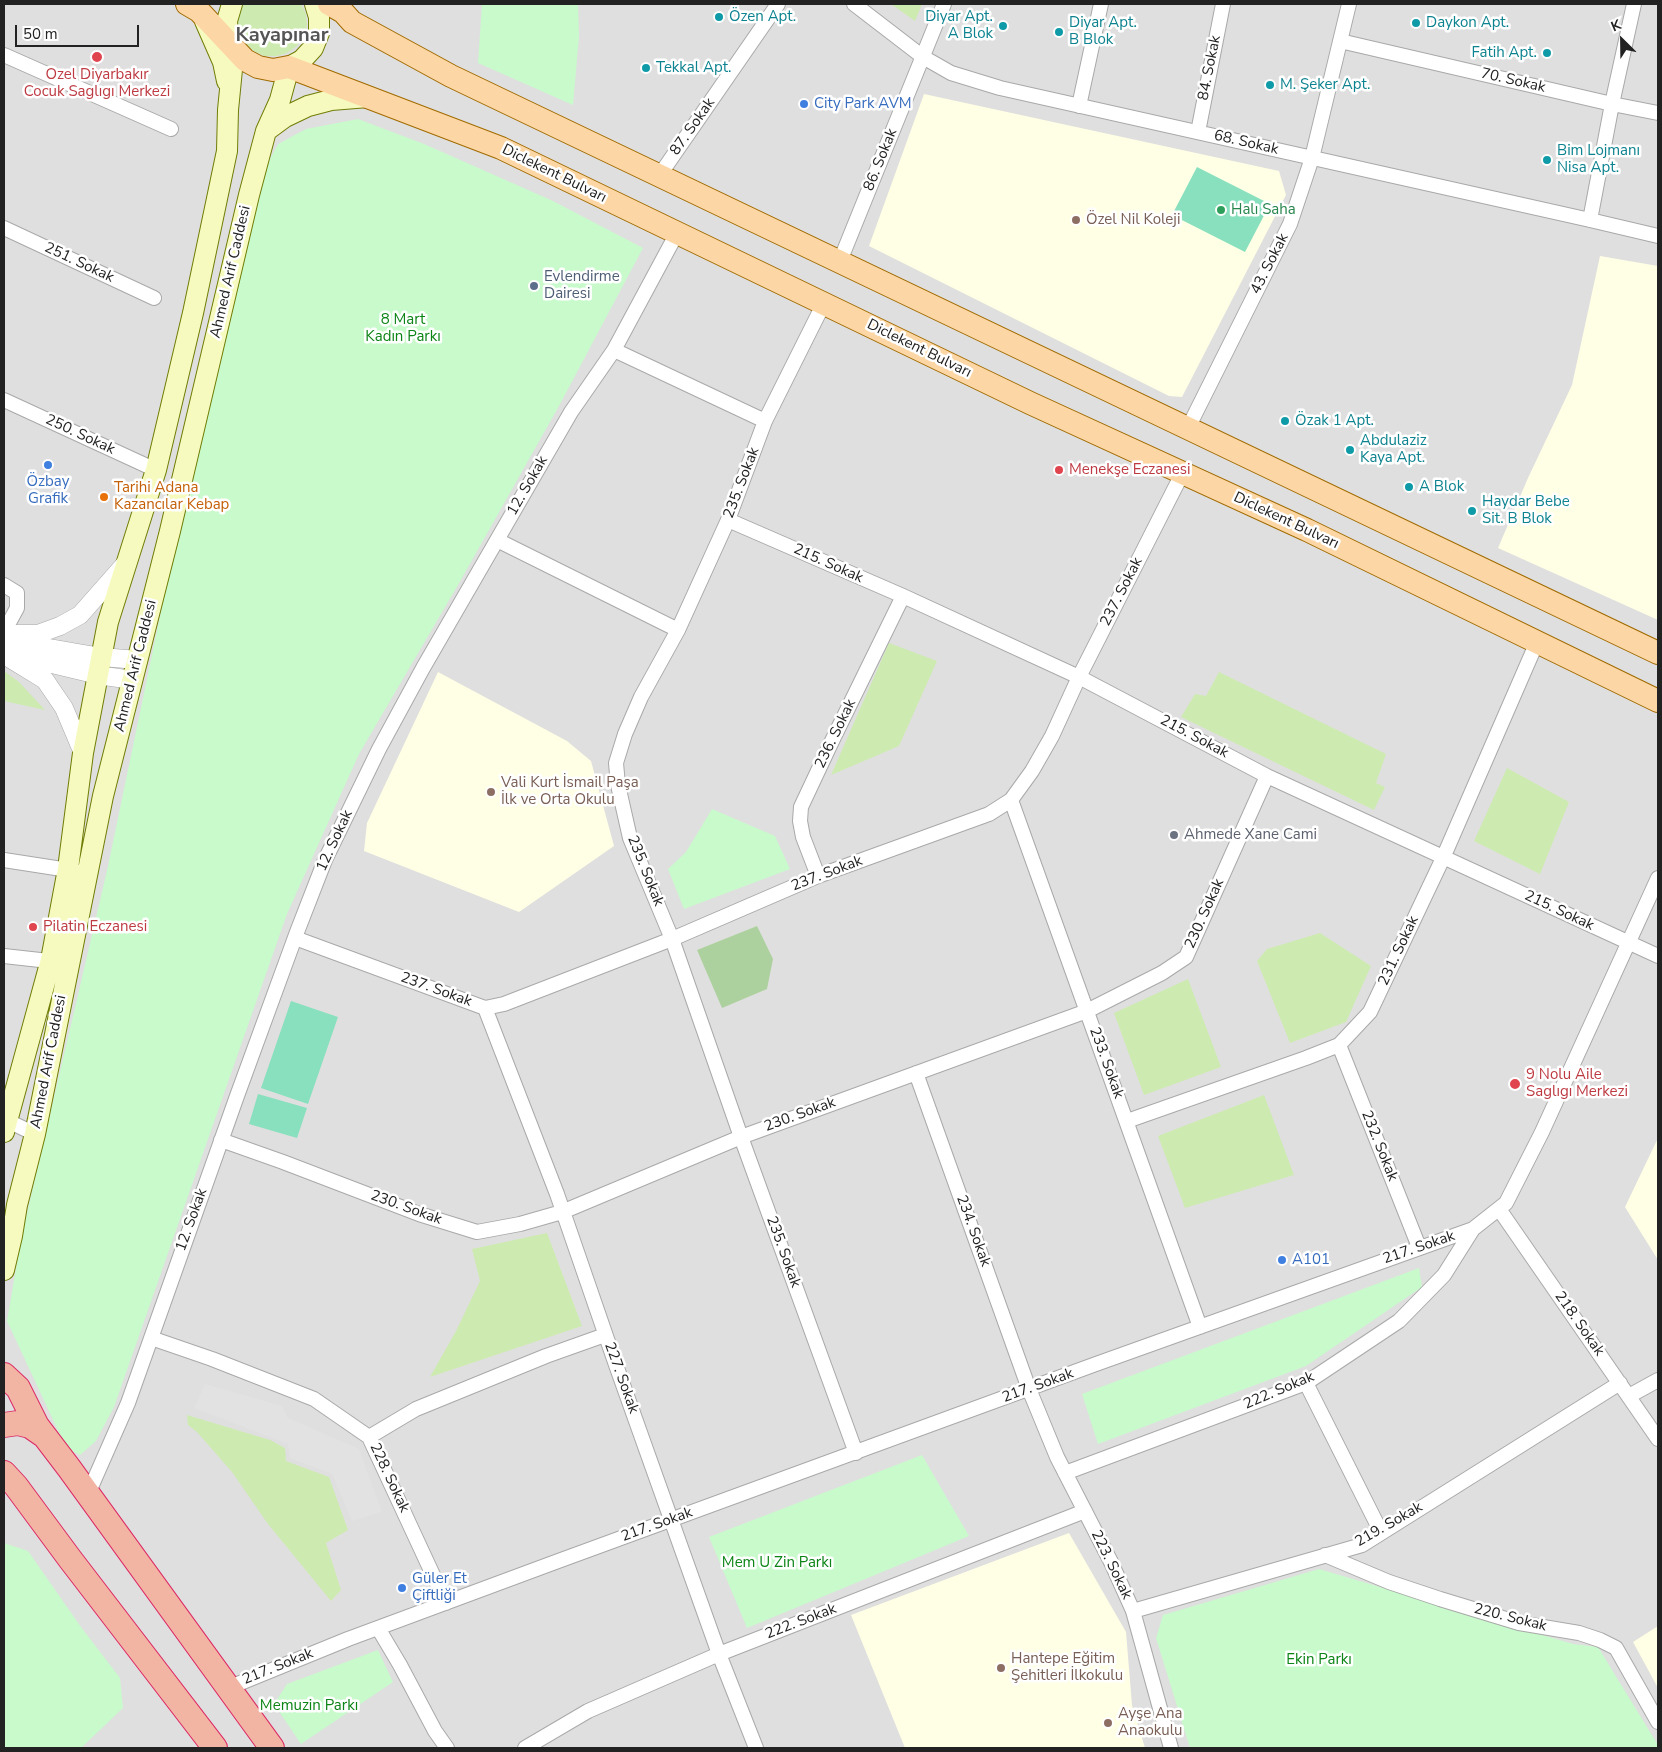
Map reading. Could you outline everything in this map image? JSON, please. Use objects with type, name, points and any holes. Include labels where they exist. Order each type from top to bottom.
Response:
[{"type":"highway","points":[[4,1375],[18,1388],[37,1426],[272,1748]]},
{"type":"highway","points":[[4,1425],[8,1423],[30,1426],[43,1434]]},
{"type":"highway","points":[[5,1479],[16,1486],[215,1748]]},
{"type":"main road","points":[[232,4],[227,21],[228,35],[234,49]]},
{"type":"main road","points":[[289,67],[302,60],[313,48],[319,33],[319,17],[315,4]]},
{"type":"main road","points":[[329,4],[343,12],[352,22],[451,76],[840,260],[1658,653]]},
{"type":"main road","points":[[193,7],[213,37],[223,62],[228,86],[228,110]]},
{"type":"main road","name":"Diclekent Bulvarı","points":[[193,7],[245,60],[258,67],[273,70],[289,67],[501,148],[1030,403],[1183,472],[1658,701]]},
{"type":"main road","name":"Ahmed Arif Caddesi","points":[[4,1270],[17,1205],[35,1134],[60,963],[68,868],[83,753],[99,666],[108,622],[156,470],[195,304],[227,151],[228,110],[234,49]]},
{"type":"main road","name":"Ahmed Arif Caddesi","points":[[5,1125],[60,963],[87,875],[103,796],[170,531],[249,195],[266,131],[280,100],[289,67]]},
{"type":"main road","points":[[266,131],[286,117],[308,106],[331,100],[368,97]]},
{"type":"street","name":"87. Sokak","points":[[659,176],[778,4]]},
{"type":"street","name":"68. Sokak","points":[[854,4],[923,57],[951,73],[1000,88],[1658,236]]},
{"type":"street","name":"86. Sokak","points":[[840,260],[944,4]]},
{"type":"street","points":[[1079,106],[1101,4]]},
{"type":"street","name":"84. Sokak","points":[[1198,132],[1223,4]]},
{"type":"street","name":"43. Sokak","points":[[1188,428],[1290,224],[1312,158],[1350,4]]},
{"type":"street","points":[[1590,220],[1612,104],[1634,4]]},
{"type":"street","name":"70. Sokak","points":[[1340,41],[1658,113]]},
{"type":"street","points":[[4,55],[171,129]]},
{"type":"street","name":"251. Sokak","points":[[4,228],[154,298]]},
{"type":"street","name":"12. Sokak","points":[[88,1494],[128,1403],[221,1140],[295,938],[326,860],[379,749],[423,668],[571,412],[614,350],[677,233]]},
{"type":"street","name":"235. Sokak","points":[[824,303],[765,420],[728,520],[678,630],[641,697],[625,734],[616,763],[618,785],[630,838],[672,939],[741,1137],[856,1453]]},
{"type":"street","points":[[614,350],[765,420]]},
{"type":"street","name":"250. Sokak","points":[[4,400],[156,470]]},
{"type":"street","name":"237. Sokak","points":[[295,938],[484,1008],[504,1004],[672,939],[818,876],[989,814],[1011,800],[1032,771],[1052,736],[1079,677],[1183,472]]},
{"type":"street","name":"215. Sokak","points":[[728,520],[903,596],[1079,677],[1267,776],[1628,944],[1658,956]]},
{"type":"street","points":[[497,540],[678,630]]},
{"type":"street","points":[[4,634],[38,634],[60,626],[80,615],[127,562]]},
{"type":"street","points":[[4,585],[17,594],[17,608],[10,621],[4,623]]},
{"type":"street","name":"236. Sokak","points":[[818,876],[803,836],[800,821],[801,807],[903,596]]},
{"type":"street","points":[[4,640],[99,666],[132,680]]},
{"type":"street","name":"231. Sokak","points":[[1126,1121],[1297,1062],[1339,1045],[1370,1012],[1443,858],[1537,642]]},
{"type":"street","points":[[4,646],[52,664],[99,666],[138,660]]},
{"type":"street","points":[[4,654],[45,680],[64,708],[83,753]]},
{"type":"street","name":"230. Sokak","points":[[221,1140],[420,1214],[477,1232],[520,1224],[562,1212],[741,1137],[1087,1011],[1162,973],[1186,956],[1267,776]]},
{"type":"street","name":"233. Sokak","points":[[1011,800],[1200,1327]]},
{"type":"street","points":[[4,860],[68,868],[87,875]]},
{"type":"street","name":"217. Sokak","points":[[228,1688],[378,1628],[1029,1389],[1473,1229],[1506,1203],[1542,1132],[1658,878]]},
{"type":"street","points":[[4,956],[60,963]]},
{"type":"street","name":"227. Sokak","points":[[484,1008],[553,1185],[719,1654],[756,1748]]},
{"type":"street","name":"232. Sokak","points":[[1339,1045],[1420,1248]]},
{"type":"street","name":"234. Sokak","points":[[916,1073],[1029,1389]]},
{"type":"street","points":[[5,1125],[35,1134]]},
{"type":"street","name":"218. Sokak","points":[[1499,1209],[1658,1439]]},
{"type":"street","name":"222. Sokak","points":[[1065,1473],[1306,1383],[1399,1321],[1444,1275],[1473,1229]]},
{"type":"street","points":[[370,1437],[416,1410],[546,1356],[605,1335]]},
{"type":"street","name":"228. Sokak","points":[[151,1338],[212,1359],[314,1399],[370,1437],[446,1603]]},
{"type":"street","points":[[1629,1396],[1658,1380]]},
{"type":"street","points":[[1306,1383],[1381,1532]]},
{"type":"street","name":"219. Sokak","points":[[1133,1611],[1362,1544],[1620,1384]]},
{"type":"street","name":"223. Sokak","points":[[1029,1389],[1065,1473],[1111,1562],[1133,1611],[1170,1748]]},
{"type":"street","name":"222. Sokak","points":[[530,1747],[588,1711],[719,1654],[1085,1512]]},
{"type":"street","name":"220. Sokak","points":[[1325,1555],[1389,1582],[1440,1600],[1519,1623],[1579,1633],[1616,1648],[1658,1722]]},
{"type":"street","points":[[378,1628],[447,1748]]},
{"type":"shaded area","points":[[4,4],[1658,4],[1658,1748],[4,1748]]},
{"type":"shaded area","name":"Özel Nil Koleji","points":[[924,94],[1279,171],[1286,195],[1182,397],[1169,396],[869,246]]},
{"type":"shaded area","points":[[1600,256],[1658,266],[1658,620],[1498,548],[1528,478],[1572,385]]},
{"type":"shaded area","name":"Vali Kurt İsmail Paşa İlk ve Orta Okulu","points":[[438,672],[567,741],[591,761],[614,846],[519,912],[364,851],[367,823]]},
{"type":"shaded area","points":[[1658,1138],[1658,1260],[1625,1207]]},
{"type":"shaded area","points":[[205,1384],[282,1406],[288,1418],[359,1449],[382,1512],[352,1521],[332,1474],[290,1458],[288,1444],[194,1408]]},
{"type":"shaded area","name":"Hantepe Eğitim Şehitleri İlkokulu","points":[[1069,1533],[1126,1632],[1132,1705],[1145,1748],[905,1748],[851,1615]]},
{"type":"shaded area","points":[[1658,1626],[1658,1688],[1633,1642]]},
{"type":"green space","points":[[243,4],[301,4],[306,14],[307,26],[303,37],[297,46],[287,53],[277,56],[265,56],[255,52],[246,45],[240,35],[239,13]]},
{"type":"green space","points":[[482,4],[578,4],[579,36],[573,105],[478,63]]},
{"type":"green space","points":[[891,4],[922,4],[915,21]]},
{"type":"green space","name":"8 Mart Kadın Parkı","points":[[358,119],[424,144],[553,201],[643,248],[559,406],[458,585],[359,754],[287,914],[114,1407],[96,1441],[80,1455],[70,1450],[61,1437],[7,1321],[21,1239],[108,866],[200,424],[261,176],[278,144],[306,129]]},
{"type":"green space","name":"Halı Saha","points":[[1197,167],[1270,204],[1245,252],[1172,215]]},
{"type":"green space","points":[[889,643],[937,661],[899,746],[831,775]]},
{"type":"green space","points":[[4,671],[19,682],[45,710],[4,701]]},
{"type":"green space","points":[[1219,672],[1386,754],[1376,783],[1385,787],[1374,810],[1181,717],[1195,694],[1206,696]]},
{"type":"green space","points":[[1507,768],[1569,802],[1540,874],[1474,841]]},
{"type":"green space","points":[[712,809],[775,836],[790,869],[684,909],[668,869],[686,852]]},
{"type":"green space","points":[[757,926],[773,959],[767,989],[722,1008],[697,950]]},
{"type":"green space","points":[[1320,933],[1371,966],[1346,1022],[1290,1043],[1257,961],[1267,949]]},
{"type":"green space","points":[[1188,979],[1221,1067],[1144,1095],[1114,1013]]},
{"type":"green space","points":[[291,1001],[338,1017],[308,1104],[261,1088]]},
{"type":"green space","points":[[258,1094],[307,1108],[297,1138],[249,1124]]},
{"type":"green space","points":[[1264,1095],[1294,1175],[1185,1208],[1158,1136]]},
{"type":"green space","points":[[547,1233],[582,1326],[430,1377],[456,1331],[480,1281],[472,1249]]},
{"type":"green space","points":[[1419,1268],[1422,1287],[1306,1366],[1098,1444],[1082,1394]]},
{"type":"green space","points":[[187,1415],[270,1440],[285,1448],[286,1461],[329,1477],[348,1530],[326,1543],[341,1590],[331,1601],[268,1524],[232,1472],[197,1432],[188,1425]]},
{"type":"green space","name":"Mem U Zin Parkı","points":[[922,1455],[969,1536],[747,1628],[709,1537]]},
{"type":"green space","points":[[4,1543],[28,1551],[81,1627],[120,1678],[123,1708],[81,1748],[4,1748]]},
{"type":"green space","name":"Ekin Parkı","points":[[1319,1569],[1573,1644],[1598,1647],[1658,1745],[1658,1748],[1190,1748],[1156,1638],[1163,1615]]},
{"type":"green space","name":"Memuzin Parkı","points":[[378,1650],[393,1682],[301,1744],[274,1704],[287,1684]]},
{"type":"place","name":"Özen Apt.","points":[[719,17]]},
{"type":"place","name":"Daykon Apt.","points":[[1416,23]]},
{"type":"place","name":"Diyar Apt. A Blok","points":[[1003,26]]},
{"type":"place","name":"Diyar Apt. B Blok","points":[[1059,32]]},
{"type":"place","name":"Fatih Apt.","points":[[1547,53]]},
{"type":"place","name":"Ozel Diyarbakır Cocuk Saglıgı Merkezi","points":[[97,57]]},
{"type":"place","name":"Tekkal Apt.","points":[[646,68]]},
{"type":"place","name":"M. Şeker Apt.","points":[[1270,85]]},
{"type":"place","name":"City Park AVM","points":[[804,104]]},
{"type":"place","name":"Bim Lojmanı Nisa Apt.","points":[[1547,160]]},
{"type":"place","name":"Halı Saha","points":[[1221,210]]},
{"type":"place","name":"Özel Nil Koleji","points":[[1076,220]]},
{"type":"place","name":"Evlendirme Dairesi","points":[[534,286]]},
{"type":"place","name":"Özak 1 Apt.","points":[[1285,421]]},
{"type":"place","name":"Abdulaziz Kaya Apt.","points":[[1350,450]]},
{"type":"place","name":"Özbay Grafik","points":[[48,465]]},
{"type":"place","name":"Menekşe Eczanesi","points":[[1059,470]]},
{"type":"place","name":"A Blok","points":[[1409,487]]},
{"type":"place","name":"Tarihi Adana Kazancılar Kebap","points":[[104,497]]},
{"type":"place","name":"Haydar Bebe Sit. B Blok","points":[[1472,511]]},
{"type":"place","name":"Vali Kurt İsmail Paşa İlk ve Orta Okulu","points":[[491,792]]},
{"type":"place","name":"Ahmede Xane Cami","points":[[1174,835]]},
{"type":"place","name":"Pilatin Eczanesi","points":[[33,927]]},
{"type":"place","name":"9 Nolu Aile Saglıgı Merkezi","points":[[1515,1084]]},
{"type":"place","name":"A101","points":[[1282,1260]]},
{"type":"place","name":"Güler Et Çiftliği","points":[[402,1588]]},
{"type":"place","name":"Hantepe Eğitim Şehitleri İlkokulu","points":[[1001,1668]]},
{"type":"place","name":"Ayşe Ana Anaokulu","points":[[1108,1723]]},
{"type":"district","name":"Kayapınar","points":[[282,36]]}]
